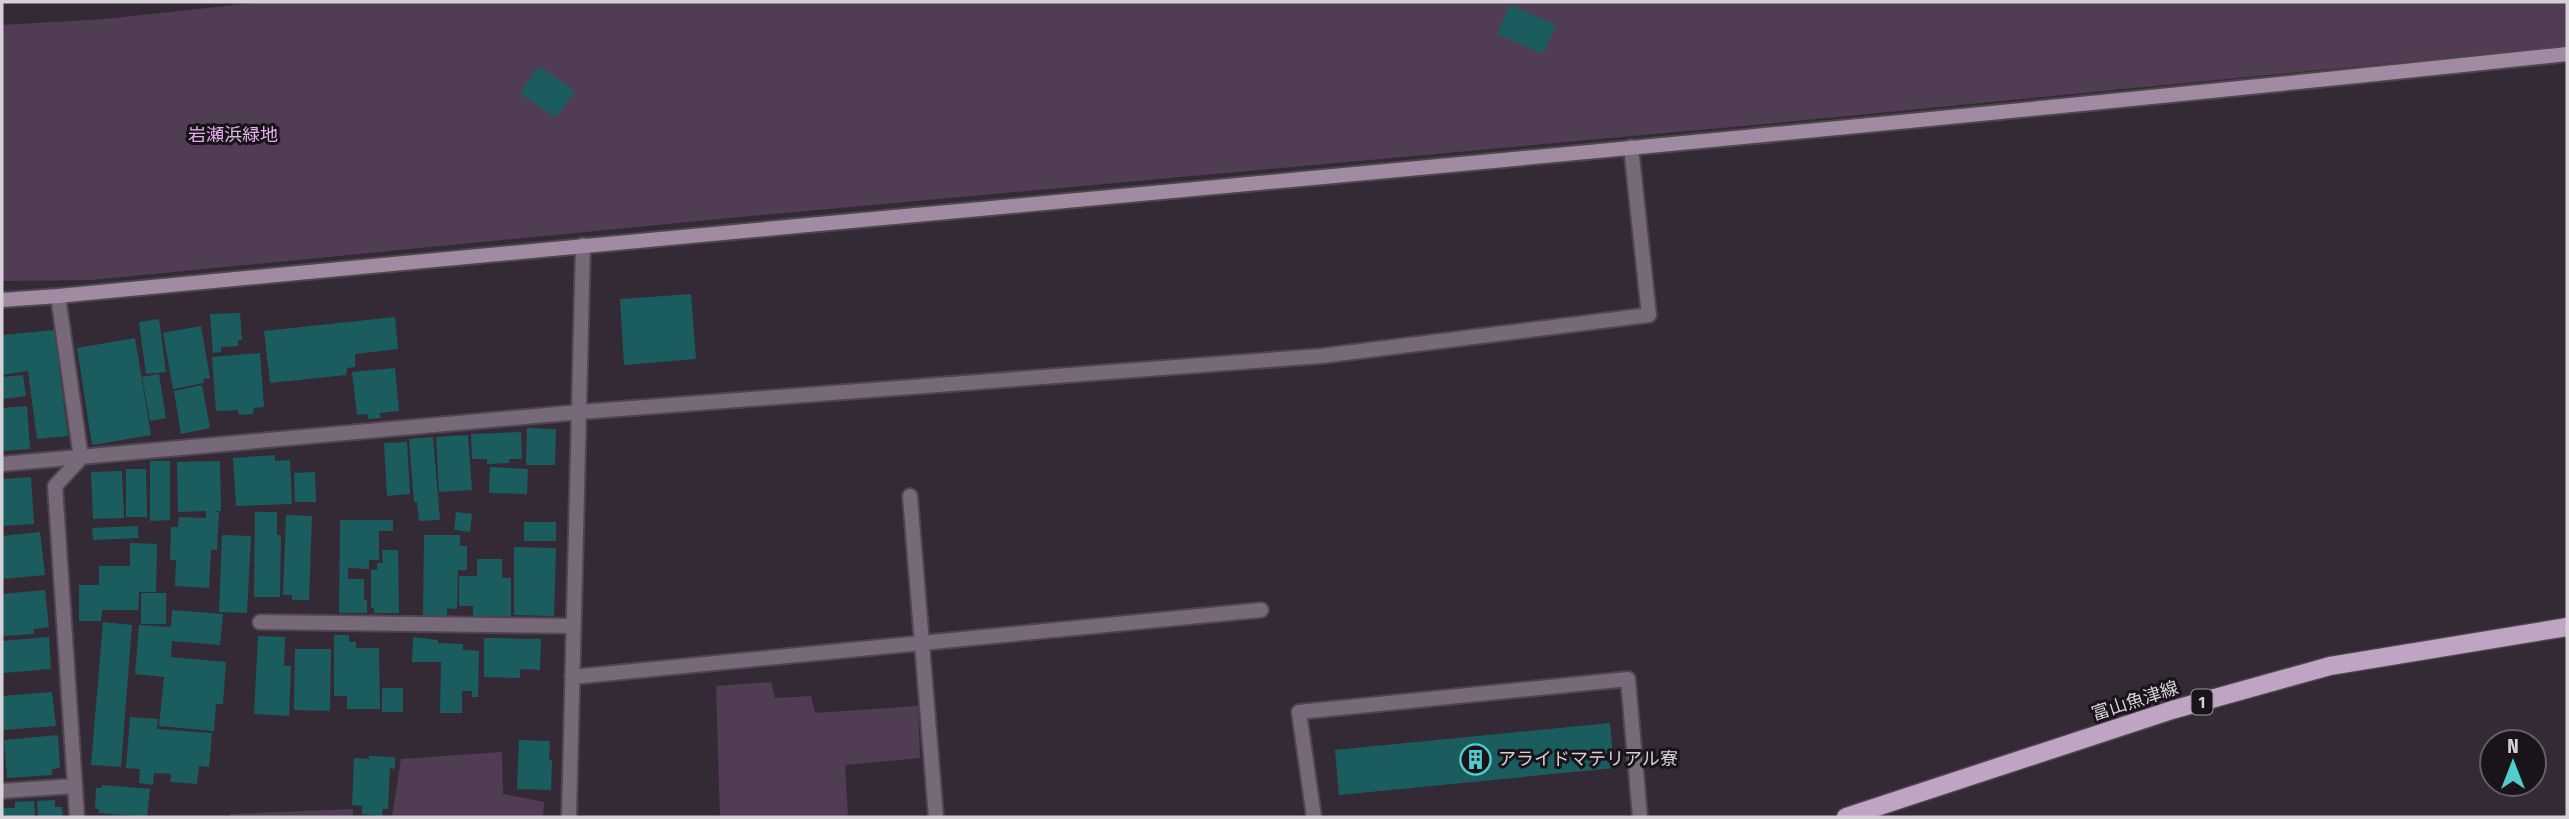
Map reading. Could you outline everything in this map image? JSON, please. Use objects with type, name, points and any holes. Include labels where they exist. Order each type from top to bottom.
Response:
[{"type":"main road","name":"富山魚津線","points":[[1846,817],[2172,710],[2330,666],[2567,627]]},
{"type":"street","points":[[2,300],[2239,89],[2567,54]]},
{"type":"street","points":[[2,464],[580,412],[1321,356],[1649,315],[1631,147]]},
{"type":"street","points":[[569,817],[583,245]]},
{"type":"street","points":[[58,296],[81,458]]},
{"type":"street","points":[[77,817],[55,486],[81,458]]},
{"type":"street","points":[[910,496],[936,817]]},
{"type":"street","points":[[572,677],[1261,610]]},
{"type":"street","points":[[260,622],[574,626]]},
{"type":"street","points":[[1314,817],[1299,712],[1628,679],[1640,817]]},
{"type":"street","points":[[2,791],[74,786]]},
{"type":"green space","name":"岩瀬浜緑地","points":[[264,2],[2567,2],[2567,46],[1754,125],[740,217],[91,280],[2,281],[2,25],[105,19]]},
{"type":"green space","points":[[771,682],[775,698],[811,696],[815,713],[918,706],[920,758],[845,765],[848,817],[720,817],[716,686]]},
{"type":"green space","points":[[502,752],[503,794],[544,802],[543,817],[392,817],[401,759]]},
{"type":"green space","points":[[353,809],[353,817],[230,817],[230,814]]},
{"type":"building","points":[[1510,5],[1556,25],[1543,54],[1497,34]]},
{"type":"building","points":[[539,66],[575,91],[556,118],[520,93]]},
{"type":"building","points":[[691,294],[696,359],[624,365],[620,299]]},
{"type":"building","points":[[240,313],[242,340],[238,340],[238,346],[221,347],[221,352],[213,353],[210,314]]},
{"type":"building","points":[[395,317],[398,349],[355,354],[355,367],[347,368],[346,375],[270,383],[264,331]]},
{"type":"building","points":[[159,319],[166,372],[146,374],[139,322]]},
{"type":"building","points":[[201,326],[210,378],[203,379],[204,383],[173,389],[163,333]]},
{"type":"building","points":[[54,330],[68,436],[37,439],[28,371],[2,375],[2,335]]},
{"type":"building","points":[[135,338],[151,435],[92,445],[77,348]]},
{"type":"building","points":[[260,353],[264,407],[254,408],[253,414],[239,415],[238,410],[216,411],[212,357]]},
{"type":"building","points":[[395,368],[399,411],[380,413],[381,418],[368,419],[368,414],[357,415],[352,372]]},
{"type":"building","points":[[159,374],[166,418],[150,421],[142,377]]},
{"type":"building","points":[[23,375],[26,396],[2,399],[2,377]]},
{"type":"building","points":[[202,385],[210,428],[181,434],[174,391]]},
{"type":"building","points":[[27,406],[30,449],[2,451],[2,408]]},
{"type":"building","points":[[527,428],[556,429],[555,465],[526,465]]},
{"type":"building","points":[[521,432],[522,459],[509,459],[509,463],[487,464],[487,459],[472,459],[471,434]]},
{"type":"building","points":[[468,435],[472,490],[439,492],[436,437]]},
{"type":"building","points":[[433,437],[440,520],[419,521],[417,502],[414,502],[409,439]]},
{"type":"building","points":[[407,442],[410,494],[387,496],[384,443]]},
{"type":"building","points":[[275,455],[275,461],[290,460],[292,504],[236,506],[233,458]]},
{"type":"building","points":[[150,461],[170,461],[170,520],[150,521]]},
{"type":"building","points":[[220,461],[221,511],[212,511],[219,512],[217,550],[211,550],[209,588],[175,586],[176,560],[170,560],[171,527],[178,527],[179,517],[206,518],[206,511],[178,512],[177,462]]},
{"type":"building","points":[[490,467],[528,469],[527,494],[489,493]]},
{"type":"building","points":[[126,469],[146,469],[147,517],[126,517]]},
{"type":"building","points":[[122,471],[124,518],[93,519],[91,472]]},
{"type":"building","points":[[315,472],[316,502],[295,502],[294,473]]},
{"type":"building","points":[[31,477],[34,524],[2,526],[2,479]]},
{"type":"building","points":[[255,512],[277,512],[277,535],[281,535],[280,597],[254,597]]},
{"type":"building","points":[[456,512],[472,514],[470,532],[454,530]]},
{"type":"building","points":[[286,515],[312,516],[309,600],[292,600],[292,595],[283,595]]},
{"type":"building","points":[[340,520],[393,520],[393,531],[379,531],[379,560],[369,560],[369,569],[348,568],[348,579],[364,579],[367,613],[339,613]]},
{"type":"building","points":[[524,522],[556,522],[556,541],[524,541]]},
{"type":"building","points":[[138,526],[138,538],[93,540],[92,528]]},
{"type":"building","points":[[40,532],[45,575],[2,579],[2,536]]},
{"type":"building","points":[[222,535],[251,536],[247,613],[219,612]]},
{"type":"building","points":[[424,535],[460,535],[460,546],[467,546],[467,570],[458,570],[457,609],[447,608],[447,616],[423,615]]},
{"type":"building","points":[[130,543],[157,544],[156,592],[139,592],[138,610],[102,610],[101,621],[79,621],[79,585],[99,585],[99,566],[130,566]]},
{"type":"building","points":[[514,547],[556,548],[554,616],[514,615]]},
{"type":"building","points":[[382,550],[398,550],[399,613],[374,613],[374,608],[371,608],[371,570],[377,570],[377,563],[383,563]]},
{"type":"building","points":[[477,559],[502,559],[502,578],[511,578],[511,616],[473,616],[473,606],[459,606],[459,576],[477,576]]},
{"type":"building","points":[[45,590],[49,627],[34,629],[34,634],[2,636],[2,594]]},
{"type":"building","points":[[141,593],[166,593],[166,624],[141,624]]},
{"type":"building","points":[[172,610],[223,614],[220,645],[172,641],[171,657],[226,662],[223,704],[216,704],[214,731],[159,726],[164,677],[135,674],[139,625],[171,627]]},
{"type":"building","points":[[103,622],[132,625],[121,767],[91,765]]},
{"type":"building","points":[[334,635],[349,635],[349,642],[356,642],[356,648],[379,648],[380,709],[347,709],[347,696],[334,696]]},
{"type":"building","points":[[258,636],[285,637],[284,666],[291,666],[289,716],[254,714]]},
{"type":"building","points":[[49,637],[51,669],[3,673],[2,641]]},
{"type":"building","points":[[413,637],[438,640],[438,643],[463,644],[463,650],[479,651],[478,697],[472,697],[472,691],[462,691],[462,713],[440,713],[441,662],[412,662]]},
{"type":"building","points":[[484,638],[541,639],[540,670],[520,669],[520,678],[484,677]]},
{"type":"building","points":[[295,649],[331,649],[330,711],[294,710]]},
{"type":"building","points":[[382,688],[403,688],[403,712],[382,712]]},
{"type":"building","points":[[52,692],[56,726],[2,730],[2,696]]},
{"type":"building","points":[[130,717],[158,719],[157,729],[212,733],[209,767],[199,766],[197,784],[170,782],[171,774],[154,773],[153,785],[139,783],[140,769],[126,768]]},
{"type":"building","name":"アライドマテリアル寮","points":[[1610,723],[1614,768],[1339,795],[1335,750]]},
{"type":"building","points":[[58,735],[60,768],[52,769],[52,775],[7,778],[4,740]]},
{"type":"building","points":[[519,740],[550,741],[551,790],[517,789]]},
{"type":"building","points":[[369,756],[395,757],[395,769],[390,768],[388,809],[383,809],[382,816],[362,814],[362,806],[352,805],[354,758],[369,759]]},
{"type":"building","points":[[102,785],[150,789],[147,817],[99,813],[99,809],[95,809],[96,788],[102,788]]},
{"type":"building","points":[[55,800],[55,807],[62,807],[63,817],[38,817],[37,801]]},
{"type":"building","points":[[34,801],[35,817],[2,817],[2,808],[15,808],[15,802]]},
{"type":"place","name":"アライドマテリアル寮","points":[[1475,759]]}]
